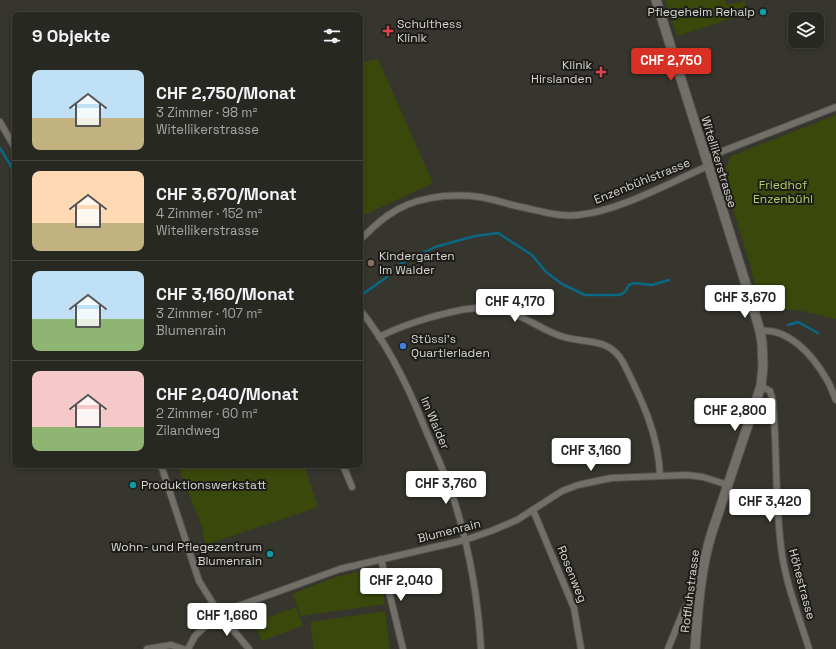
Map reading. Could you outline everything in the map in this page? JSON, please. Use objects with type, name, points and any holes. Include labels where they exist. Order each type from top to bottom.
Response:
[{"type":"main road","name":"Witellikerstrasse","points":[[656,0],[760,331],[763,353]]},
{"type":"main road","name":"Rotfluhstrasse","points":[[695,649],[702,569],[708,544],[761,386],[763,353]]},
{"type":"street","name":"Enzenbühlstrasse","points":[[363,237],[387,215],[405,205],[423,199],[452,196],[480,197],[554,215],[583,214],[623,203],[707,162],[836,107]]},
{"type":"street","points":[[0,122],[12,143]]},
{"type":"street","points":[[379,337],[410,324],[440,315],[462,309],[482,307],[501,309],[514,313],[563,337],[597,342],[610,347],[619,355],[623,362],[646,412],[658,454],[660,476]]},
{"type":"street","name":"Im Walder","points":[[363,314],[379,337],[398,370],[422,422],[452,495],[468,552],[478,612],[481,649]]},
{"type":"street","points":[[760,331],[766,330],[785,335],[804,351],[816,363],[828,381],[836,400]]},
{"type":"street","name":"Höhestrasse","points":[[761,386],[770,391],[773,401],[777,497],[781,548],[788,582],[809,649]]},
{"type":"street","points":[[162,468],[199,581],[219,613],[249,649]]},
{"type":"street","points":[[344,468],[352,487]]},
{"type":"street","name":"Blumenrain","points":[[219,613],[340,569],[465,540],[502,527],[533,510],[562,491],[589,482],[611,478],[697,476],[728,485]]},
{"type":"street","name":"Rosenweg","points":[[533,510],[574,608],[581,649]]},
{"type":"street","points":[[382,559],[403,649]]},
{"type":"street","points":[[668,649],[685,607],[690,604],[698,603]]},
{"type":"street","points":[[188,649],[195,636],[219,613]]},
{"type":"street","points":[[147,649],[171,645],[183,649]]},
{"type":"green space","points":[[665,0],[725,0],[727,5],[745,1],[748,13],[677,36]]},
{"type":"green space","points":[[378,59],[433,183],[363,216],[363,62]]},
{"type":"green space","name":"Friedhof Enzenbühl","points":[[836,115],[836,319],[802,311],[760,307],[750,264],[722,175],[731,156]]},
{"type":"green space","points":[[179,468],[305,468],[318,507],[205,545],[202,528]]},
{"type":"green space","points":[[369,569],[380,576],[385,604],[301,616],[292,594],[333,578]]},
{"type":"green space","points":[[296,607],[303,626],[261,641],[255,622]]},
{"type":"green space","points":[[385,611],[390,649],[314,649],[310,622]]},
{"type":"waterway","points":[[0,148],[12,168]]},
{"type":"waterway","points":[[363,294],[387,277],[394,267],[435,247],[475,236],[498,233],[532,255],[546,272],[562,284],[585,295],[620,295],[625,292],[629,285],[634,283],[652,285],[669,280]]},
{"type":"waterway","points":[[788,325],[798,322],[818,333]]},
{"type":"place","name":"Pflegeheim Rehalp","points":[[763,12]]},
{"type":"place","name":"Schulthess Klinik","points":[[388,31]]},
{"type":"place","name":"Klinik Hirslanden","points":[[601,72]]},
{"type":"place","name":"Kindergarten Im Walder","points":[[371,263]]},
{"type":"place","name":"Stüssi's Quartierladen","points":[[403,346]]},
{"type":"place","name":"Produktionswerkstatt","points":[[133,485]]},
{"type":"place","name":"Wohn- und Pflegezentrum Blumenrain","points":[[270,554]]}]
